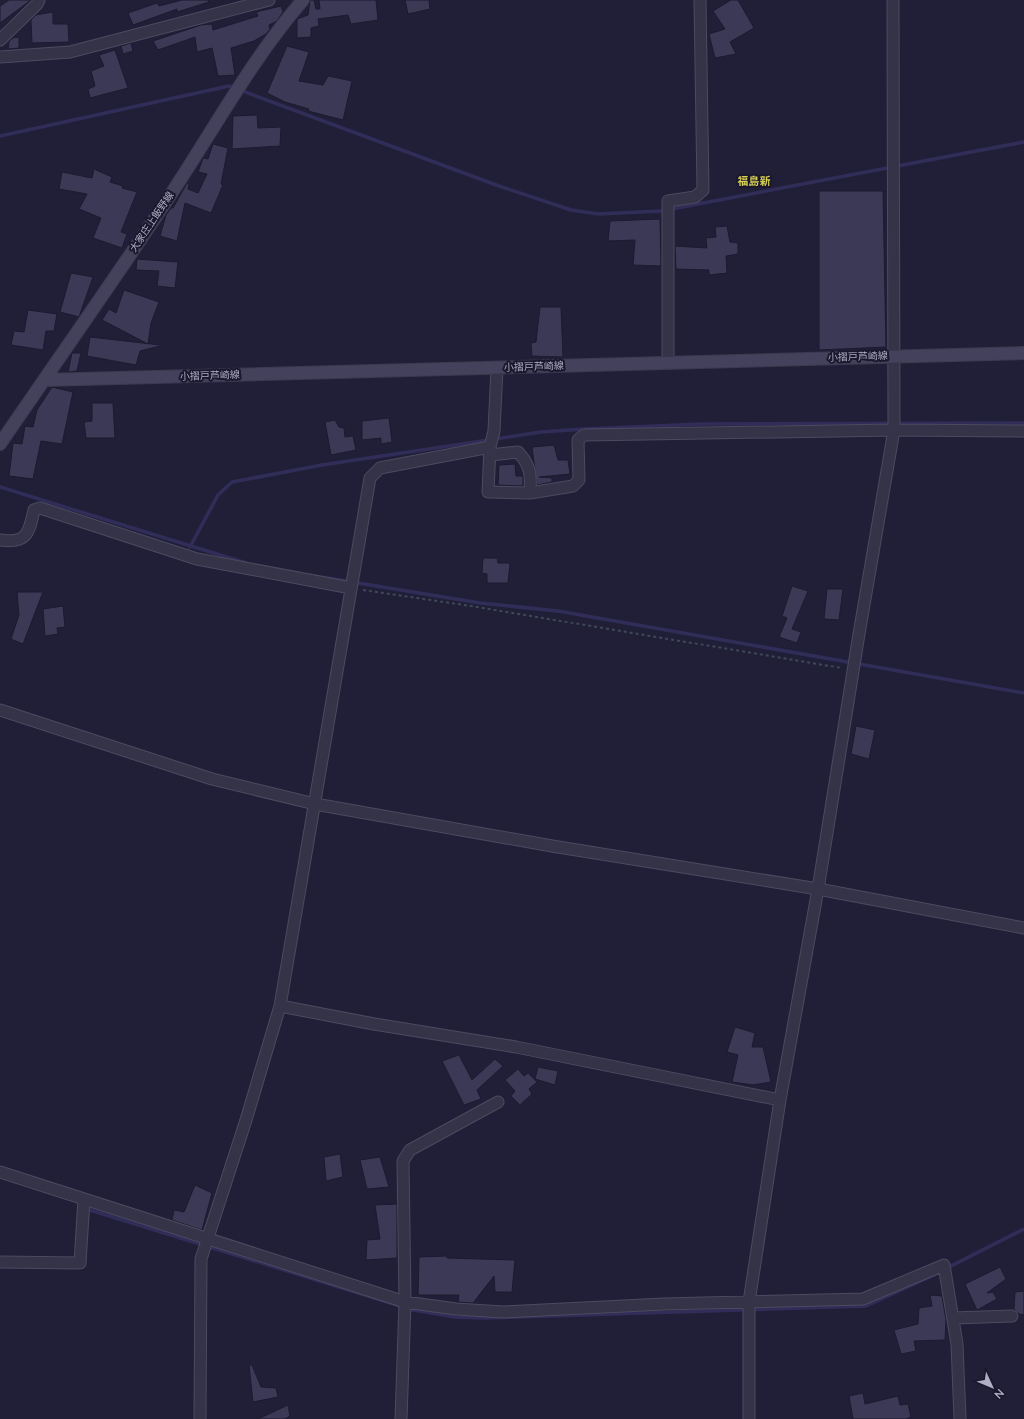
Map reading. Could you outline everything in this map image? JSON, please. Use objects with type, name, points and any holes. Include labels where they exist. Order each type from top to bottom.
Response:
[{"type":"main road","name":"大家庄上飯野線","points":[[0,444],[169,196],[234,93],[288,17],[303,0]]},
{"type":"main road","name":"小摺戸芦崎線","points":[[44,380],[1024,353]]},
{"type":"street","points":[[0,40],[37,4],[38,0]]},
{"type":"street","points":[[0,57],[70,52],[269,0]]},
{"type":"street","points":[[668,363],[668,202],[695,197],[703,190],[700,0]]},
{"type":"street","points":[[749,1419],[749,1302],[780,1100],[818,889],[853,670],[894,430],[893,0]]},
{"type":"street","points":[[497,368],[494,431],[490,451],[488,492],[530,493],[573,486],[579,480],[578,440],[584,435],[894,430],[1024,431]]},
{"type":"street","points":[[200,1419],[201,1259],[246,1120],[280,1006],[370,478],[380,468],[490,451],[518,452],[528,462],[531,479],[530,493]]},
{"type":"street","points":[[0,540],[13,542],[22,539],[30,530],[34,510],[40,508],[197,559],[351,588]]},
{"type":"street","points":[[0,710],[212,779],[315,804],[552,846],[818,889],[1024,928]]},
{"type":"street","points":[[280,1006],[374,1024],[516,1047],[780,1100]]},
{"type":"street","points":[[401,1419],[405,1302],[403,1161],[410,1150],[498,1102]]},
{"type":"street","points":[[0,1172],[405,1302],[456,1309],[503,1312],[749,1302],[863,1300],[944,1266],[957,1344],[960,1419]]},
{"type":"street","points":[[0,1262],[80,1263],[84,1199]]},
{"type":"street","points":[[953,1318],[1012,1316]]},
{"type":"path","points":[[351,588],[479,607],[853,670]]},
{"type":"building","points":[[9,0],[31,0],[0,23],[0,6]]},
{"type":"building","points":[[182,0],[208,0],[209,2],[177,12],[177,9],[133,25],[128,13],[157,3],[159,6]]},
{"type":"building","points":[[310,0],[314,0],[316,9],[320,9],[319,0],[376,0],[378,20],[351,24],[348,15],[318,19],[319,26],[311,28],[311,37],[297,38],[297,19],[308,15]]},
{"type":"building","points":[[405,0],[429,0],[430,9],[408,14]]},
{"type":"building","points":[[731,0],[738,0],[754,28],[730,42],[736,54],[715,58],[709,34],[725,29],[713,11]]},
{"type":"building","points":[[281,6],[283,12],[277,21],[269,25],[270,29],[266,34],[254,41],[231,48],[235,75],[218,76],[212,48],[197,52],[195,37],[158,50],[153,41],[201,25],[212,24],[213,30],[258,16],[256,12]]},
{"type":"building","points":[[53,12],[53,24],[68,24],[69,42],[32,43],[31,20],[36,15]]},
{"type":"building","points":[[19,37],[19,48],[8,49],[9,41],[13,38]]},
{"type":"building","points":[[131,43],[133,51],[123,54],[121,46]]},
{"type":"building","points":[[287,46],[309,52],[299,81],[323,85],[328,76],[352,81],[343,120],[308,111],[309,109],[285,102],[267,93]]},
{"type":"building","points":[[115,50],[128,88],[90,98],[88,89],[95,86],[91,71],[104,66],[99,55]]},
{"type":"building","points":[[257,115],[258,128],[281,127],[280,146],[232,149],[233,116]]},
{"type":"building","points":[[213,144],[228,148],[221,184],[223,185],[211,213],[185,203],[177,241],[160,236],[166,215],[171,208],[173,208],[187,183],[189,184],[188,189],[198,193],[207,174],[198,172],[203,158],[208,159]]},
{"type":"building","points":[[94,169],[112,177],[110,182],[123,186],[122,188],[137,192],[121,232],[127,234],[122,248],[93,238],[101,218],[79,209],[87,194],[59,189],[62,172],[92,178]]},
{"type":"building","points":[[819,191],[883,191],[886,347],[819,350]]},
{"type":"building","points":[[660,219],[661,266],[633,265],[635,240],[608,241],[610,221]]},
{"type":"building","points":[[727,226],[730,242],[738,243],[738,254],[726,256],[727,273],[709,275],[709,270],[676,269],[675,246],[707,248],[706,238],[716,237],[715,227]]},
{"type":"building","points":[[137,259],[178,262],[175,288],[157,286],[159,271],[136,270]]},
{"type":"building","points":[[71,273],[93,277],[79,317],[60,312]]},
{"type":"building","points":[[124,290],[159,302],[151,323],[148,344],[102,320],[109,309],[116,313]]},
{"type":"building","points":[[540,307],[561,307],[563,357],[532,356],[531,343],[536,342]]},
{"type":"building","points":[[28,310],[57,314],[54,331],[46,331],[43,350],[11,345],[14,331],[24,332]]},
{"type":"building","points":[[90,337],[160,346],[140,351],[136,365],[87,356]]},
{"type":"building","points":[[72,353],[81,353],[77,371],[68,372]]},
{"type":"building","points":[[52,387],[73,392],[62,444],[41,441],[33,479],[9,476],[13,443],[22,444],[25,426],[33,427],[37,410]]},
{"type":"building","points":[[92,403],[113,403],[115,438],[86,438],[84,422],[92,421]]},
{"type":"building","points":[[389,418],[392,442],[381,444],[381,438],[362,440],[362,421]]},
{"type":"building","points":[[335,420],[339,427],[344,428],[345,437],[353,436],[356,450],[331,455],[325,422]]},
{"type":"building","points":[[554,445],[558,460],[568,460],[570,474],[539,477],[552,478],[552,482],[537,485],[532,447]]},
{"type":"building","points":[[515,464],[516,476],[523,476],[523,486],[498,485],[499,465]]},
{"type":"building","points":[[483,558],[497,558],[498,563],[510,563],[508,583],[487,583],[487,574],[482,573]]},
{"type":"building","points":[[792,586],[808,591],[792,629],[801,632],[797,643],[779,637],[787,618],[782,616]]},
{"type":"building","points":[[827,589],[843,589],[839,620],[824,619]]},
{"type":"building","points":[[17,592],[43,592],[23,644],[11,639],[19,615]]},
{"type":"building","points":[[63,606],[65,627],[57,628],[58,634],[45,636],[43,609]]},
{"type":"building","points":[[856,726],[875,730],[869,759],[851,754]]},
{"type":"building","points":[[735,1027],[755,1033],[752,1047],[763,1047],[771,1082],[753,1085],[732,1082],[738,1055],[727,1052]]},
{"type":"building","points":[[459,1055],[472,1080],[495,1059],[503,1066],[477,1090],[481,1099],[464,1105],[442,1061]]},
{"type":"building","points":[[538,1067],[558,1071],[555,1085],[535,1079]]},
{"type":"building","points":[[518,1069],[524,1076],[528,1073],[537,1082],[529,1089],[532,1094],[520,1105],[511,1096],[515,1091],[505,1080]]},
{"type":"building","points":[[340,1154],[343,1177],[326,1181],[324,1157]]},
{"type":"building","points":[[380,1157],[389,1187],[367,1189],[360,1160]]},
{"type":"building","points":[[195,1185],[212,1193],[202,1230],[172,1220],[174,1210],[184,1212]]},
{"type":"building","points":[[397,1204],[397,1258],[366,1260],[367,1240],[380,1239],[375,1205]]},
{"type":"building","points":[[447,1256],[447,1258],[515,1260],[512,1292],[495,1292],[494,1276],[473,1303],[458,1302],[459,1295],[418,1295],[419,1257]]},
{"type":"building","points":[[1000,1267],[1006,1279],[987,1293],[993,1292],[997,1299],[977,1310],[965,1284]]},
{"type":"building","points":[[1024,1291],[1024,1315],[1019,1314],[1014,1309],[1015,1292]]},
{"type":"building","points":[[930,1295],[942,1296],[946,1320],[945,1340],[914,1341],[916,1351],[901,1354],[894,1330],[918,1324],[919,1308],[932,1306]]},
{"type":"building","points":[[249,1365],[252,1365],[261,1387],[276,1388],[278,1397],[253,1402]]},
{"type":"building","points":[[863,1393],[865,1404],[898,1396],[900,1405],[908,1404],[911,1417],[906,1419],[853,1419],[849,1396]]},
{"type":"building","points":[[288,1405],[290,1416],[285,1419],[258,1419]]},
{"type":"waterway","points":[[0,136],[229,86],[499,186],[571,210],[598,214],[661,211],[1024,142]]},
{"type":"waterway","points":[[190,547],[218,495],[232,482],[322,465],[541,432],[702,424],[1024,423]]},
{"type":"waterway","points":[[0,487],[246,563]]},
{"type":"waterway","points":[[309,575],[480,603],[558,611],[1024,693]]},
{"type":"waterway","points":[[90,1210],[413,1310],[455,1317],[485,1318],[866,1306],[934,1275]]},
{"type":"waterway","points":[[947,1268],[1024,1229]]},
{"type":"district","name":"福島新","points":[[754,181]]}]
